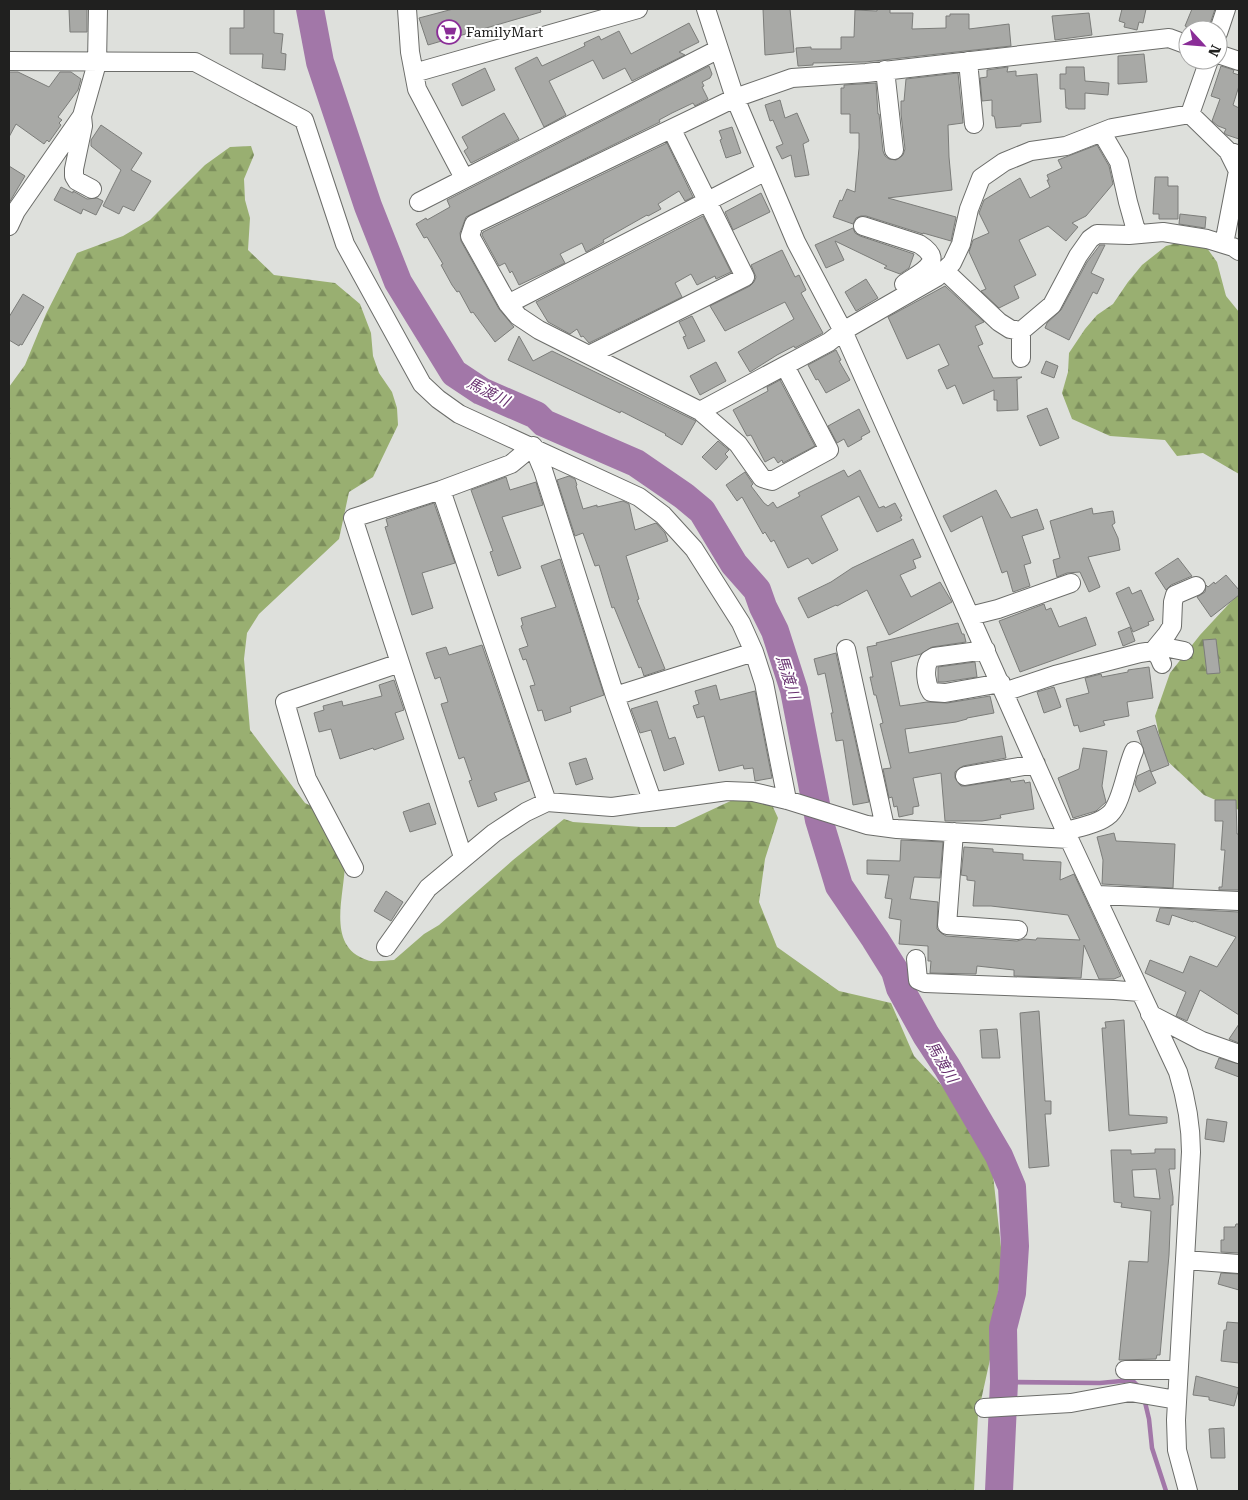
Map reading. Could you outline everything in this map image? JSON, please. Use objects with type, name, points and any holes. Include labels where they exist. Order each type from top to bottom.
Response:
[{"type":"street","points":[[9,226],[16,211],[82,116],[97,63],[98,9]]},
{"type":"street","points":[[407,9],[410,52],[417,88],[464,178]]},
{"type":"street","points":[[414,73],[638,9]]},
{"type":"street","points":[[706,9],[735,98],[796,242],[843,331],[1067,835],[1097,895],[1178,1072],[1191,1128],[1177,1400],[1178,1450],[1188,1491]]},
{"type":"street","points":[[785,366],[829,450],[772,481],[762,478],[738,444],[700,411],[539,330],[518,316],[508,304],[470,236],[474,224],[735,98],[792,78],[885,70],[1169,38],[1178,41]]},
{"type":"street","points":[[419,202],[719,49]]},
{"type":"street","points":[[9,61],[97,63],[195,62],[304,120],[345,244],[422,384],[459,414],[533,446],[639,497],[663,515],[694,549],[741,623],[754,652],[764,684],[787,800]]},
{"type":"street","points":[[968,61],[974,124]]},
{"type":"street","points":[[885,70],[894,150]]},
{"type":"street","points":[[1190,114],[1205,70]]},
{"type":"street","points":[[700,411],[829,342],[843,331],[937,277],[952,263],[961,244],[969,209],[981,178],[1004,162],[1031,151],[1066,146],[1112,128],[1190,114]]},
{"type":"street","points":[[944,270],[999,322],[1010,329],[1021,330],[1052,306],[1078,256],[1090,239],[1099,234],[1163,232],[1207,239],[1232,248],[1238,171],[1234,153],[1190,114]]},
{"type":"street","points":[[82,116],[83,126],[74,176],[77,181],[92,189]]},
{"type":"street","points":[[589,355],[745,277],[672,130]]},
{"type":"street","points":[[1102,133],[1119,162],[1137,234]]},
{"type":"street","points":[[508,304],[766,171]]},
{"type":"street","points":[[863,226],[919,244],[931,254],[929,266],[900,287],[895,302]]},
{"type":"street","points":[[1021,330],[1022,358]]},
{"type":"street","points":[[463,857],[353,518],[441,490],[511,464],[533,446]]},
{"type":"street","points":[[533,446],[543,470],[615,696],[652,800]]},
{"type":"street","points":[[441,490],[547,802]]},
{"type":"street","points":[[970,616],[998,609],[1071,583]]},
{"type":"street","points":[[1157,658],[1159,646],[1172,626],[1175,595],[1196,586]]},
{"type":"street","points":[[1157,658],[1164,647],[1184,651]]},
{"type":"street","points":[[846,649],[885,827]]},
{"type":"street","points":[[986,650],[934,657],[929,660],[926,671],[929,689],[932,692],[945,693],[1002,688],[1140,653],[1157,658]]},
{"type":"street","points":[[615,696],[754,652]]},
{"type":"street","points":[[354,868],[307,779],[285,702],[400,663]]},
{"type":"street","points":[[386,947],[428,888],[494,833],[526,812],[547,802],[612,807],[727,791],[753,792],[787,800],[867,825],[954,832],[1067,835],[1110,814],[1116,805],[1134,751]]},
{"type":"street","points":[[965,776],[1036,764]]},
{"type":"street","points":[[954,832],[947,925],[1018,930]]},
{"type":"street","points":[[1097,895],[1239,901]]},
{"type":"street","points":[[916,960],[918,980],[925,983],[1140,992]]},
{"type":"street","points":[[1150,1014],[1202,1041],[1239,1054]]},
{"type":"street","points":[[1185,1260],[1239,1264]]},
{"type":"street","points":[[1125,1370],[1178,1370]]},
{"type":"street","points":[[984,1408],[1071,1403],[1130,1392],[1177,1400]]},
{"type":"green space","points":[[251,146],[254,155],[244,179],[245,200],[250,218],[248,250],[274,275],[335,283],[360,304],[371,333],[373,356],[379,373],[392,392],[397,408],[398,425],[373,477],[349,492],[339,539],[259,614],[247,633],[244,659],[250,730],[305,803],[334,817],[345,862],[340,918],[346,943],[354,953],[367,960],[394,960],[424,934],[439,925],[513,860],[564,819],[573,822],[641,827],[675,827],[739,797],[768,796],[778,818],[765,859],[759,902],[777,947],[839,991],[891,1003],[914,1056],[950,1094],[991,1157],[1002,1256],[991,1355],[978,1414],[974,1491],[9,1491],[9,387],[25,365],[46,314],[77,253],[123,236],[150,220],[205,165],[230,147]]},
{"type":"green space","points":[[1199,237],[1217,262],[1226,296],[1239,312],[1239,474],[1203,453],[1177,456],[1165,440],[1110,436],[1072,419],[1062,393],[1068,372],[1069,353],[1097,315],[1113,304],[1142,265],[1166,246]]},
{"type":"green space","points":[[1239,593],[1239,810],[1204,795],[1164,758],[1155,716],[1170,673],[1200,635]]},
{"type":"building","points":[[69,9],[87,9],[87,32],[70,32]]},
{"type":"building","points":[[244,9],[274,9],[274,33],[283,34],[281,53],[286,54],[285,70],[262,68],[263,54],[230,54],[230,28],[244,28]]},
{"type":"building","name":"FamilyMart","points":[[453,9],[540,9],[541,12],[428,45],[419,18]]},
{"type":"building","points":[[763,9],[790,9],[794,52],[765,55]]},
{"type":"building","points":[[877,9],[890,9],[890,13],[913,13],[912,29],[946,28],[946,16],[950,16],[950,14],[969,14],[969,29],[1009,24],[1011,46],[865,62],[813,63],[813,65],[798,66],[796,48],[841,49],[841,37],[854,37],[855,10],[877,11]]},
{"type":"building","points":[[1122,9],[1146,9],[1143,23],[1139,22],[1137,30],[1124,27],[1125,23],[1119,21]]},
{"type":"building","points":[[1192,9],[1215,9],[1211,20],[1187,20]]},
{"type":"building","points":[[1089,13],[1092,35],[1055,40],[1052,16]]},
{"type":"building","points":[[689,23],[699,42],[679,52],[685,55],[632,81],[625,68],[603,79],[593,60],[549,81],[566,115],[544,127],[515,68],[537,57],[542,66],[585,46],[584,43],[599,36],[601,40],[619,31],[631,54]]},
{"type":"building","points":[[1144,54],[1147,82],[1118,84],[1118,56]]},
{"type":"building","points":[[709,66],[712,74],[710,78],[702,82],[704,86],[702,87],[708,99],[695,106],[693,103],[672,113],[659,120],[660,122],[466,217],[460,233],[461,241],[499,309],[514,327],[495,342],[473,312],[471,313],[459,291],[457,292],[452,285],[441,265],[443,264],[427,237],[424,238],[416,224],[450,207],[447,200]]},
{"type":"building","points":[[1008,67],[1007,72],[1016,71],[1016,76],[1037,74],[1041,122],[996,128],[994,116],[992,116],[992,100],[982,101],[980,78],[987,77],[987,70]]},
{"type":"building","points":[[1066,67],[1084,67],[1085,81],[1109,83],[1108,95],[1085,93],[1085,109],[1066,108],[1065,89],[1060,89],[1060,74],[1066,74]]},
{"type":"building","points":[[485,68],[495,90],[462,106],[452,84]]},
{"type":"building","points":[[1228,68],[1234,70],[1233,73],[1239,75],[1239,86],[1233,105],[1239,108],[1239,139],[1224,133],[1226,129],[1212,121],[1220,99],[1211,96],[1220,70],[1228,70]]},
{"type":"building","points":[[9,72],[18,72],[49,87],[60,72],[71,72],[81,79],[78,90],[58,117],[62,120],[59,123],[61,125],[49,142],[47,140],[44,144],[16,124],[9,137]]},
{"type":"building","points":[[958,73],[963,123],[948,125],[952,190],[888,198],[956,217],[951,241],[866,216],[856,218],[853,224],[833,217],[847,189],[855,192],[859,148],[859,133],[850,133],[850,114],[841,114],[841,88],[844,88],[844,85],[876,83],[883,151],[889,159],[896,160],[903,155],[905,149],[901,101],[904,101],[906,79]]},
{"type":"building","points":[[780,100],[785,118],[797,113],[809,141],[803,144],[809,175],[795,177],[791,155],[782,159],[776,147],[783,144],[773,120],[770,121],[765,105]]},
{"type":"building","points":[[504,113],[519,139],[471,163],[464,151],[468,148],[462,137]]},
{"type":"building","points":[[101,125],[142,153],[131,170],[151,181],[134,211],[123,206],[119,214],[103,206],[121,170],[91,146],[91,140]]},
{"type":"building","points":[[732,127],[741,153],[726,158],[719,131]]},
{"type":"building","points":[[667,143],[693,197],[685,201],[679,191],[658,204],[661,209],[603,240],[604,242],[586,252],[582,243],[560,254],[565,263],[519,285],[512,271],[510,273],[505,263],[499,266],[482,235],[483,232]]},
{"type":"building","points":[[1097,145],[1109,166],[1113,184],[1086,216],[1072,223],[1078,227],[1066,241],[1048,226],[1019,240],[1036,275],[1014,286],[1019,298],[999,308],[981,291],[986,289],[969,252],[973,240],[989,233],[979,213],[984,200],[1020,178],[1030,198],[1050,187],[1047,175],[1062,168],[1058,160]]},
{"type":"building","points":[[9,166],[25,176],[9,203]]},
{"type":"building","points":[[1155,177],[1168,177],[1168,186],[1178,186],[1178,219],[1159,219],[1159,214],[1153,214]]},
{"type":"building","points":[[61,187],[87,199],[97,198],[103,201],[96,215],[83,209],[81,214],[54,200]]},
{"type":"building","points":[[761,193],[770,212],[733,230],[725,212]]},
{"type":"building","points":[[1180,214],[1206,217],[1205,228],[1179,224]]},
{"type":"building","points":[[703,216],[731,272],[716,279],[715,276],[697,285],[691,274],[675,283],[682,297],[589,343],[583,336],[581,337],[577,329],[570,334],[548,322],[536,302]]},
{"type":"building","points":[[853,228],[855,233],[860,236],[914,254],[909,268],[900,274],[884,268],[887,266],[835,241],[844,260],[826,268],[815,245]]},
{"type":"building","points":[[1100,245],[1105,245],[1091,273],[1104,279],[1097,294],[1093,292],[1069,340],[1045,328],[1047,323],[1061,310],[1087,262]]},
{"type":"building","points":[[782,250],[795,277],[799,275],[806,290],[801,293],[823,333],[777,355],[750,372],[738,352],[794,319],[785,302],[725,331],[710,306],[750,286],[756,277],[751,265]]},
{"type":"building","points":[[866,279],[878,298],[856,311],[845,292]]},
{"type":"building","points":[[945,286],[984,322],[975,326],[983,344],[978,346],[993,378],[1022,377],[1016,380],[1018,410],[997,411],[997,400],[994,400],[994,390],[963,404],[955,385],[947,389],[938,370],[949,365],[939,344],[907,359],[888,317]]},
{"type":"building","points":[[23,294],[44,307],[22,345],[20,344],[19,346],[9,340],[9,317]]},
{"type":"building","points":[[692,316],[705,341],[688,349],[683,337],[686,336],[679,322]]},
{"type":"building","points":[[519,336],[533,361],[552,351],[696,421],[682,445],[666,434],[621,411],[620,413],[508,360]]},
{"type":"building","points":[[836,350],[841,360],[839,361],[850,380],[826,393],[808,365]]},
{"type":"building","points":[[1046,361],[1058,366],[1054,378],[1041,373]]},
{"type":"building","points":[[716,362],[726,381],[700,395],[690,376]]},
{"type":"building","points":[[780,380],[815,446],[783,463],[782,460],[778,463],[774,457],[765,462],[751,435],[747,436],[733,410],[768,391],[767,387]]},
{"type":"building","points":[[1047,408],[1059,438],[1040,446],[1027,416]]},
{"type":"building","points":[[859,409],[870,432],[848,447],[844,439],[837,443],[828,426]]},
{"type":"building","points":[[718,441],[729,450],[725,454],[728,457],[716,470],[702,457]]},
{"type":"building","points":[[844,470],[848,477],[860,470],[879,508],[884,506],[885,508],[895,503],[902,516],[900,517],[902,520],[877,532],[859,496],[821,516],[838,550],[812,564],[808,558],[788,568],[774,540],[771,542],[765,532],[763,534],[742,497],[737,501],[726,485],[745,472],[753,484],[751,486],[764,503],[768,506],[773,502],[777,508],[800,496],[798,493]]},
{"type":"building","points":[[569,476],[575,479],[583,509],[623,501],[629,504],[635,530],[656,523],[665,533],[668,541],[626,556],[639,599],[637,600],[665,669],[644,676],[641,667],[639,668],[614,607],[612,608],[599,565],[595,566],[583,533],[575,536],[557,480]]},
{"type":"building","points":[[506,477],[510,490],[536,482],[543,505],[502,517],[521,568],[498,576],[490,552],[493,551],[471,490]]},
{"type":"building","points":[[996,490],[1011,518],[1037,509],[1044,529],[1022,536],[1031,563],[1024,565],[1030,586],[1013,592],[1007,571],[1002,573],[982,516],[951,532],[943,516]]},
{"type":"building","points":[[434,503],[455,563],[422,573],[433,608],[412,615],[385,527],[388,526],[386,519]]},
{"type":"building","points":[[1092,508],[1093,514],[1113,511],[1115,523],[1112,525],[1118,538],[1120,550],[1088,557],[1100,587],[1089,592],[1080,572],[1067,573],[1057,577],[1053,560],[1060,558],[1050,521]]},
{"type":"building","points":[[913,539],[921,557],[913,560],[916,568],[900,575],[911,597],[940,582],[952,602],[889,635],[867,590],[837,606],[808,618],[798,598],[831,582],[852,568]]},
{"type":"building","points":[[1178,558],[1192,576],[1171,585],[1166,590],[1155,573]]},
{"type":"building","points":[[560,559],[604,695],[570,707],[571,712],[545,721],[542,710],[538,711],[530,686],[535,685],[526,659],[523,660],[519,649],[528,646],[521,626],[523,625],[521,618],[556,607],[541,566]]},
{"type":"building","points":[[1226,575],[1239,590],[1239,595],[1211,617],[1197,597],[1205,592],[1206,585],[1208,587],[1214,582],[1215,584]]},
{"type":"building","points":[[1129,587],[1132,594],[1141,590],[1154,620],[1148,622],[1149,625],[1133,632],[1116,593]]},
{"type":"building","points":[[1044,604],[1046,610],[1051,608],[1059,627],[1086,617],[1096,645],[1020,672],[999,621]]},
{"type":"building","points":[[958,623],[966,642],[932,647],[921,654],[891,662],[900,706],[927,702],[947,703],[990,696],[994,713],[956,722],[905,729],[909,753],[1002,736],[1006,758],[963,766],[955,772],[955,778],[961,786],[1010,779],[1011,782],[1024,780],[1025,783],[1030,782],[1034,809],[1000,815],[1001,818],[982,821],[945,821],[941,773],[913,778],[919,806],[913,807],[913,814],[899,817],[897,806],[894,807],[892,797],[889,798],[883,769],[891,768],[880,724],[883,723],[870,677],[873,677],[867,647],[877,645],[876,643]]},
{"type":"building","points":[[1130,627],[1135,641],[1123,646],[1118,632]]},
{"type":"building","points":[[1216,639],[1220,673],[1207,674],[1203,640]]},
{"type":"building","points":[[482,645],[529,781],[494,793],[497,800],[478,807],[469,781],[472,780],[464,757],[459,759],[441,704],[448,702],[440,677],[435,679],[426,653],[446,647],[449,655]]},
{"type":"building","points":[[836,653],[869,802],[853,805],[843,740],[836,741],[831,713],[833,713],[825,673],[818,675],[814,659]]},
{"type":"building","points":[[975,662],[977,677],[938,682],[938,667]]},
{"type":"building","points":[[1149,667],[1153,698],[1127,702],[1129,716],[1103,721],[1105,725],[1080,732],[1078,725],[1074,726],[1066,699],[1089,693],[1085,678],[1101,674],[1102,677]]},
{"type":"building","points":[[394,680],[404,710],[395,713],[404,739],[374,750],[373,748],[340,759],[331,729],[319,732],[314,713],[324,710],[323,706],[342,701],[343,706],[382,696],[379,685]]},
{"type":"building","points":[[716,685],[720,700],[755,691],[772,778],[755,781],[753,768],[744,769],[743,765],[719,771],[704,716],[697,718],[693,706],[699,704],[695,691]]},
{"type":"building","points":[[1054,687],[1061,707],[1044,713],[1037,692]]},
{"type":"building","points":[[657,701],[669,739],[675,737],[684,764],[664,771],[651,730],[640,733],[631,709]]},
{"type":"building","points":[[1155,725],[1169,765],[1151,772],[1137,731]]},
{"type":"building","points":[[1083,748],[1107,751],[1102,786],[1106,802],[1096,811],[1073,818],[1058,778],[1079,769]]},
{"type":"building","points":[[586,758],[593,779],[576,785],[569,763]]},
{"type":"building","points":[[1150,770],[1156,783],[1139,792],[1135,784],[1137,776]]},
{"type":"building","points":[[1215,800],[1236,800],[1237,834],[1239,834],[1239,890],[1219,890],[1219,887],[1222,887],[1225,850],[1221,850],[1223,821],[1215,821]]},
{"type":"building","points":[[429,803],[436,824],[410,832],[403,812]]},
{"type":"building","points":[[1114,833],[1116,841],[1175,844],[1173,888],[1102,884],[1103,860],[1097,837]]},
{"type":"building","points":[[901,840],[943,842],[940,878],[914,877],[910,899],[938,902],[937,929],[946,936],[1017,941],[1024,939],[1036,940],[1037,938],[1080,940],[1068,915],[991,906],[973,906],[975,881],[967,880],[967,876],[961,875],[964,847],[993,849],[993,852],[1023,854],[1023,860],[1061,862],[1060,880],[1074,874],[1121,976],[1114,979],[1099,979],[1084,945],[1081,978],[1014,976],[1014,970],[977,966],[976,974],[930,973],[931,961],[928,961],[928,946],[899,944],[901,920],[889,918],[892,899],[885,898],[889,875],[867,874],[867,860],[900,861]]},
{"type":"building","points":[[386,891],[403,902],[391,921],[374,911]]},
{"type":"building","points":[[1160,908],[1239,912],[1239,1015],[1200,990],[1187,1021],[1176,1016],[1186,992],[1145,973],[1150,960],[1183,973],[1190,956],[1217,967],[1236,937],[1172,915],[1169,925],[1156,921]]},
{"type":"building","points":[[1039,1011],[1045,1101],[1051,1101],[1051,1114],[1045,1114],[1049,1166],[1029,1168],[1020,1013]]},
{"type":"building","points":[[1124,1020],[1129,1115],[1167,1117],[1167,1123],[1109,1131],[1102,1028],[1106,1028],[1105,1022]]},
{"type":"building","points":[[1239,1024],[1239,1043],[1229,1039]]},
{"type":"building","points":[[997,1029],[1000,1058],[982,1058],[980,1030]]},
{"type":"building","points":[[1219,1058],[1239,1064],[1239,1077],[1215,1068]]},
{"type":"building","points":[[1207,1119],[1227,1122],[1224,1142],[1205,1139]]},
{"type":"building","points":[[1155,1149],[1175,1149],[1175,1169],[1169,1169],[1173,1205],[1171,1205],[1169,1255],[1160,1355],[1157,1355],[1156,1359],[1119,1360],[1129,1261],[1148,1262],[1151,1211],[1121,1207],[1122,1203],[1114,1202],[1111,1150],[1131,1150],[1131,1154],[1155,1153]],"holes":[[[1156,1169],[1160,1199],[1134,1197],[1132,1170]]]},
{"type":"building","points":[[1236,1224],[1239,1224],[1239,1253],[1221,1252],[1221,1240],[1224,1240],[1224,1227],[1235,1227]]},
{"type":"building","points":[[1221,1273],[1239,1274],[1239,1290],[1218,1284]]},
{"type":"building","points":[[1227,1322],[1239,1323],[1239,1363],[1221,1361],[1224,1330],[1226,1330]]},
{"type":"building","points":[[1196,1376],[1239,1388],[1234,1406],[1209,1400],[1209,1397],[1193,1395]]},
{"type":"building","points":[[1224,1428],[1225,1458],[1211,1458],[1209,1429]]},
{"type":"waterway","name":"馬渡川","points":[[310,9],[320,62],[368,206],[398,282],[454,373],[481,391],[536,415],[544,423],[636,463],[684,496],[702,511],[734,564],[757,590],[775,631],[794,690],[819,820],[839,886],[895,971],[900,988],[999,1156],[1012,1187],[1015,1246],[1012,1293],[1003,1328],[1004,1382],[999,1491]]},
{"type":"waterway","points":[[1004,1382],[1100,1383],[1132,1380],[1139,1387]]},
{"type":"waterway","points":[[1144,1398],[1149,1419],[1152,1448],[1166,1491]]},
{"type":"place","name":"FamilyMart","points":[[449,32]]}]
